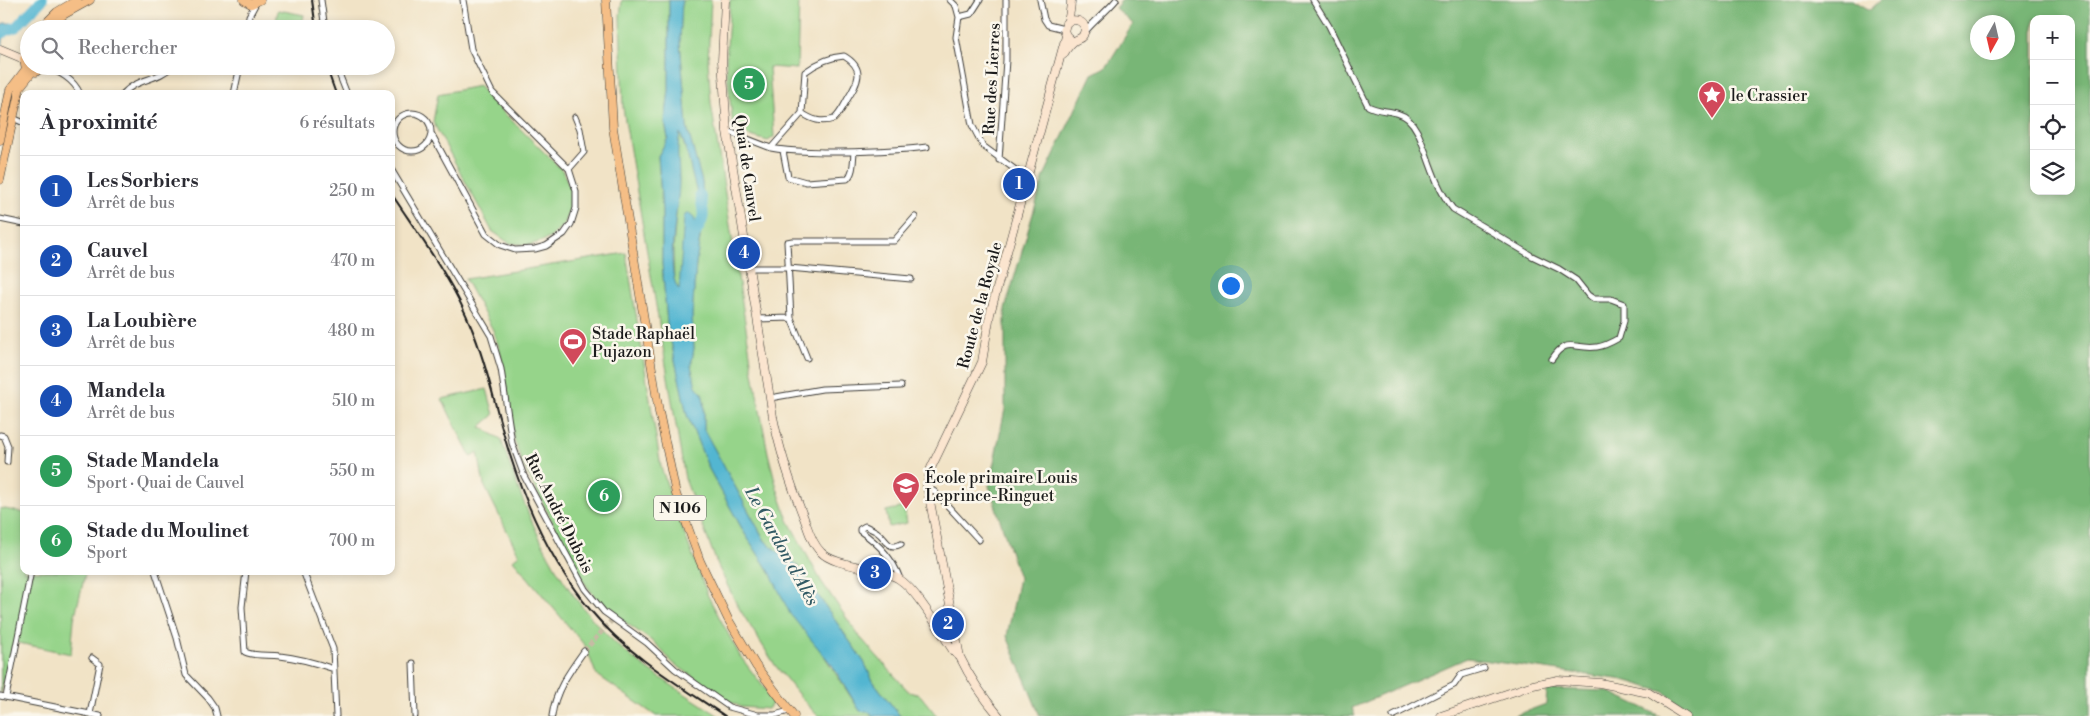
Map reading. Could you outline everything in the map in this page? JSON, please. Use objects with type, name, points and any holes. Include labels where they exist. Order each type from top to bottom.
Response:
[{"type":"main road","points":[[49,20],[57,12],[77,0]]},
{"type":"main road","points":[[58,20],[90,0]]},
{"type":"main road","name":"N 106","points":[[606,0],[614,137],[659,412],[676,494],[700,561],[728,618],[756,666],[791,714]]},
{"type":"main road","name":"N 106","points":[[609,40],[611,0]]},
{"type":"main road","name":"Quai de Cauvel","points":[[725,0],[722,61],[727,131],[770,398],[785,469],[811,535],[820,552],[830,558],[900,579],[910,588],[960,658]]},
{"type":"main road","points":[[245,1],[258,1]]},
{"type":"main road","points":[[1071,4],[1084,27],[1084,33]]},
{"type":"main road","name":"Route de la Royale","points":[[999,716],[981,695],[960,658],[927,486],[930,468],[982,362],[990,314],[1059,61],[1071,4]]},
{"type":"main road","points":[[1075,41],[1065,29],[1079,21]]},
{"type":"main road","name":"Route de la Royale","points":[[1059,61],[1084,33]]},
{"type":"main road","points":[[0,49],[20,56]]},
{"type":"main road","points":[[0,140],[10,90],[24,75]]},
{"type":"main road","points":[[0,180],[20,86],[26,75]]},
{"type":"main road","points":[[1442,716],[1533,685],[1558,680],[1600,683],[1649,693],[1685,716]]},
{"type":"street","points":[[321,0],[324,20]]},
{"type":"street","points":[[395,123],[404,114],[417,113],[427,121],[431,133],[486,234],[500,245],[515,250],[535,249],[546,246],[564,234],[571,224],[576,208],[576,191],[569,169],[492,92],[471,49],[464,0]]},
{"type":"street","points":[[950,0],[956,6],[959,17],[956,37],[972,125],[983,146],[999,160],[1028,179]]},
{"type":"street","points":[[959,17],[972,14],[980,0]]},
{"type":"street","name":"Rue des Lierres","points":[[999,160],[1006,60],[1006,0]]},
{"type":"street","points":[[1040,0],[1044,19],[1048,25],[1065,29]]},
{"type":"street","points":[[1084,33],[1116,0]]},
{"type":"street","points":[[1313,0],[1329,26],[1368,106],[1407,118],[1417,130],[1444,198],[1453,209],[1532,256],[1559,269],[1576,280],[1588,295],[1594,298],[1612,299],[1624,304],[1624,321],[1619,338],[1599,347],[1567,345],[1560,348],[1552,360]]},
{"type":"street","points":[[245,1],[249,16]]},
{"type":"street","points":[[248,20],[258,1]]},
{"type":"street","points":[[1079,21],[1094,21]]},
{"type":"street","points":[[771,148],[802,113],[805,72],[815,65],[834,57],[844,56],[850,60],[858,70],[857,82],[838,116],[827,122],[812,120],[802,113]]},
{"type":"street","points":[[62,75],[76,85],[78,90]]},
{"type":"street","points":[[126,90],[139,82],[159,75]]},
{"type":"street","points":[[235,90],[238,75]]},
{"type":"street","points":[[340,75],[345,90]]},
{"type":"street","points":[[569,169],[584,152],[580,129],[575,117]]},
{"type":"street","points":[[13,118],[20,121]]},
{"type":"street","points":[[727,131],[783,151],[891,152],[927,147]]},
{"type":"street","points":[[395,141],[404,150],[410,151],[422,148],[430,139],[431,133]]},
{"type":"street","points":[[783,151],[788,177],[806,182],[847,179],[853,166],[854,152]]},
{"type":"street","name":"Rue André Dubois","points":[[395,175],[457,276],[491,336],[501,369],[512,443],[521,468],[585,589],[604,612],[647,643],[675,670],[729,707],[758,714],[791,714]]},
{"type":"street","points":[[807,358],[791,318],[787,242],[894,241],[915,217]]},
{"type":"street","points":[[0,219],[20,223]]},
{"type":"street","points":[[749,268],[789,268],[911,279]]},
{"type":"street","points":[[757,319],[791,318]]},
{"type":"street","points":[[770,398],[822,389],[901,386]]},
{"type":"street","points":[[0,435],[4,436],[7,440],[7,462]]},
{"type":"street","points":[[927,486],[935,492],[979,540]]},
{"type":"street","points":[[900,579],[898,572],[882,549],[860,531],[860,528],[865,526],[877,532],[891,546],[895,547],[901,544]]},
{"type":"street","points":[[30,575],[3,697],[100,716]]},
{"type":"street","points":[[156,575],[177,638],[186,675],[208,698],[215,708],[217,716]]},
{"type":"street","points":[[246,575],[242,607],[245,652],[308,660],[334,669]]},
{"type":"street","points":[[305,575],[333,648],[336,716]]},
{"type":"street","points":[[552,716],[553,703],[565,678],[584,652]]},
{"type":"street","points":[[90,714],[100,664],[92,658]]},
{"type":"street","points":[[413,664],[415,716]]},
{"type":"street","points":[[1393,716],[1454,685],[1461,675],[1484,668]]},
{"type":"green space","points":[[622,0],[669,0],[669,90],[665,123],[668,138],[658,156],[662,210],[662,263],[667,323],[687,415],[709,469],[745,534],[860,711],[871,713],[873,716],[818,716],[775,665],[737,605],[718,566],[685,479],[623,108],[620,16]]},
{"type":"green space","points":[[682,0],[711,0],[708,61],[711,103],[753,373],[768,453],[788,520],[821,581],[859,636],[909,692],[920,695],[937,716],[900,716],[873,681],[864,662],[797,565],[765,541],[704,430],[704,402],[702,393],[696,387],[691,366],[694,348],[692,315],[696,264],[702,225],[682,266],[679,291],[674,282],[673,250],[679,179],[676,156],[680,132],[704,207],[702,182],[687,127],[680,42]]},
{"type":"green space","points":[[730,0],[799,0],[797,69],[769,67],[774,137],[768,141],[740,133],[733,127],[726,62]]},
{"type":"green space","points":[[1122,0],[1853,0],[1870,10],[1881,0],[2090,0],[2090,716],[1696,716],[1664,692],[1624,680],[1467,658],[1352,708],[1355,716],[1040,716],[1007,636],[1019,578],[989,486],[1005,409],[1005,309],[1044,176],[1092,74],[1106,67],[1133,24],[1115,8]]},
{"type":"green space","points":[[278,10],[304,15],[303,20],[276,20]]},
{"type":"green space","points":[[479,86],[562,170],[571,189],[570,210],[564,225],[550,238],[530,245],[509,243],[492,231],[433,122],[438,94]]},
{"type":"green space","points":[[626,253],[661,467],[708,596],[740,656],[774,701],[768,709],[741,707],[673,663],[656,644],[601,605],[580,577],[521,460],[514,439],[500,351],[493,330],[465,279]]},
{"type":"green space","points":[[487,389],[494,415],[480,427],[501,439],[520,493],[542,543],[571,591],[607,635],[632,658],[719,716],[656,716],[596,674],[586,647],[513,560],[519,555],[484,485],[478,452],[471,457],[442,399]]},
{"type":"green space","points":[[904,507],[907,523],[889,527],[886,511]]},
{"type":"green space","points":[[0,508],[20,512],[20,575],[85,575],[74,619],[71,654],[14,642],[1,694]]},
{"type":"green space","points":[[1547,689],[1608,691],[1660,716],[1514,716],[1546,704]]},
{"type":"water","points":[[669,0],[682,0],[680,42],[687,127],[702,182],[704,209],[696,190],[687,152],[680,133],[678,152],[679,191],[673,237],[672,267],[674,280],[679,290],[684,216],[688,213],[694,218],[697,226],[702,224],[696,264],[692,315],[694,348],[691,366],[696,386],[702,393],[704,402],[704,430],[765,541],[797,565],[864,662],[873,681],[900,716],[873,716],[871,713],[860,711],[832,665],[790,614],[771,574],[745,534],[709,469],[687,415],[667,323],[662,263],[662,210],[658,156],[668,138],[665,123],[669,90]]},
{"type":"water","points":[[4,23],[11,23],[15,28],[4,34],[0,63],[0,26]]},
{"type":"waterway","points":[[23,20],[42,0]]},
{"type":"waterway","points":[[3,33],[16,27],[20,23]]},
{"type":"waterway","name":"Le Gardon d'Alès","points":[[694,236],[703,217],[700,195]]},
{"type":"tunnel","points":[[584,651],[613,619]]},
{"type":"railway","points":[[312,0],[315,20]]},
{"type":"railway","points":[[329,75],[335,90]]},
{"type":"railway","points":[[395,199],[435,259],[464,311],[478,344],[505,439],[525,497],[554,557],[578,595],[606,628],[638,656],[725,716]]},
{"type":"place","name":"Stade Mandela","points":[[749,84]]},
{"type":"place","name":"le Crassier","points":[[1712,119]]},
{"type":"place","name":"Les Sorbiers","points":[[1019,184]]},
{"type":"place","name":"Mandela","points":[[744,253]]},
{"type":"place","name":"Stade Raphaël Pujazon","points":[[573,366]]},
{"type":"place","name":"Stade du Moulinet","points":[[604,496]]},
{"type":"place","name":"École primaire Louis Leprince-Ringuet","points":[[906,510]]},
{"type":"place","name":"La Loubière","points":[[875,573]]},
{"type":"place","name":"Cauvel","points":[[948,624]]}]
